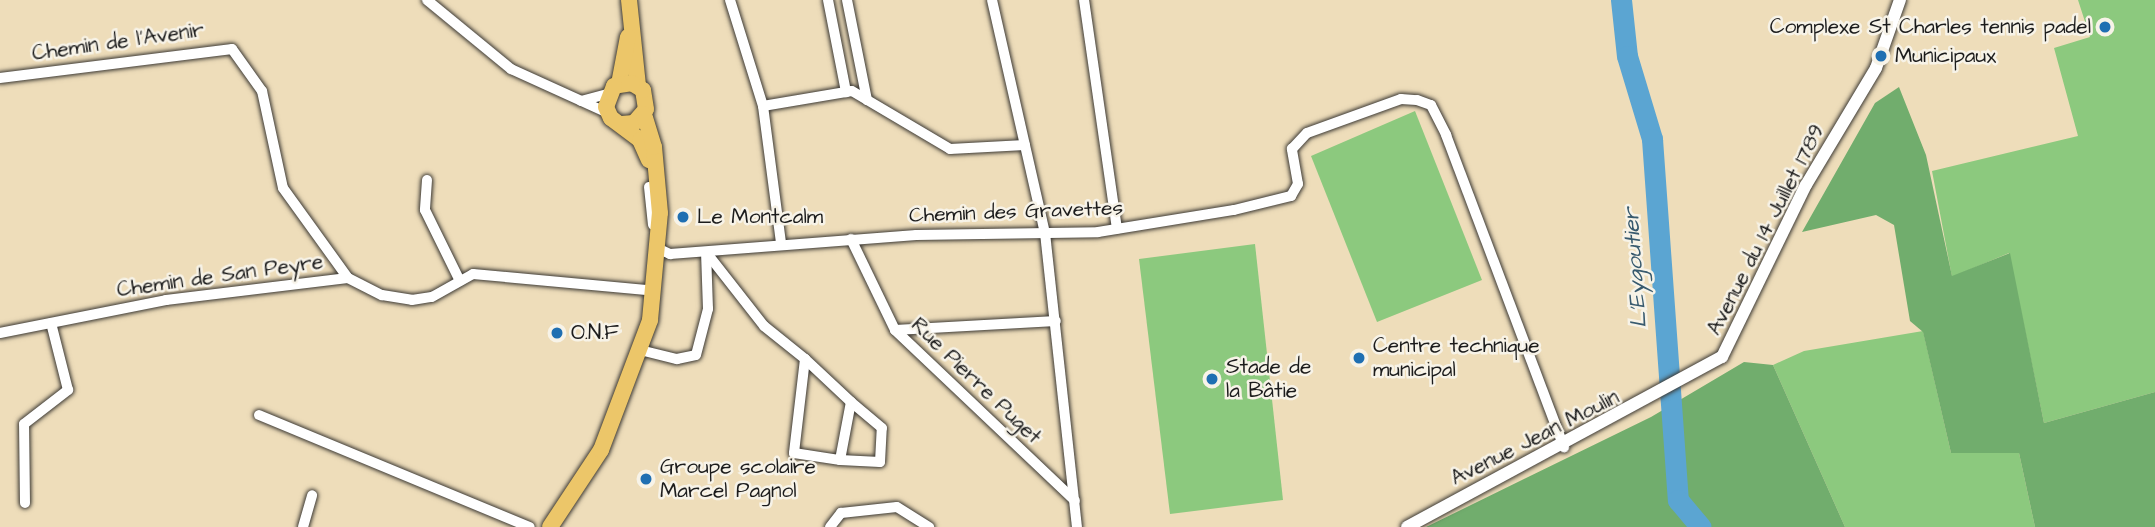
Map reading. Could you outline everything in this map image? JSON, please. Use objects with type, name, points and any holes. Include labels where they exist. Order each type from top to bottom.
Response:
[{"type":"main road","points":[[620,408],[646,290],[649,187],[645,148],[608,113],[613,89],[628,54],[621,0]]},
{"type":"main road","points":[[550,527],[582,484],[620,408],[639,350],[660,253],[654,147],[644,115],[647,102],[638,86],[629,0]]},
{"type":"main road","points":[[613,89],[638,86]]},
{"type":"main road","points":[[622,124],[644,115]]},
{"type":"street","points":[[426,0],[511,69],[567,99],[608,113]]},
{"type":"street","points":[[730,0],[763,106],[781,243]]},
{"type":"street","points":[[828,0],[846,92]]},
{"type":"street","points":[[847,0],[867,100]]},
{"type":"street","points":[[992,0],[1045,233],[1077,527]]},
{"type":"street","points":[[1084,0],[1117,229]]},
{"type":"street","name":"Avenue du 14 Juillet 1789","points":[[1680,383],[1729,346],[1806,185],[1876,68],[1900,0]]},
{"type":"street","name":"Chemin de l'Avenir","points":[[0,78],[232,49],[262,91],[283,188],[348,278]]},
{"type":"street","points":[[567,99],[613,89]]},
{"type":"street","points":[[763,106],[846,92],[867,100],[950,149],[1025,145]]},
{"type":"street","name":"Chemin des Gravettes","points":[[660,253],[706,252],[781,243],[851,239],[1117,229],[1291,196],[1298,184],[1293,149],[1307,133],[1401,99],[1431,106],[1564,447]]},
{"type":"street","points":[[427,180],[425,209],[460,281]]},
{"type":"street","points":[[649,187],[660,253]]},
{"type":"street","name":"Rue Pierre Puget","points":[[851,239],[895,330],[1075,501]]},
{"type":"street","points":[[639,350],[677,359],[696,355],[708,309],[706,252]]},
{"type":"street","points":[[706,252],[764,326],[805,359],[882,428],[880,462],[840,460],[794,453],[805,359]]},
{"type":"street","name":"Chemin de San Peyre","points":[[0,333],[166,300],[348,278],[382,295],[412,300],[473,274],[646,290]]},
{"type":"street","points":[[895,330],[1056,321]]},
{"type":"street","points":[[25,503],[24,424],[68,390],[51,323]]},
{"type":"street","name":"Avenue Jean Moulin","points":[[1407,527],[1564,447],[1680,383]]},
{"type":"street","points":[[840,460],[850,402]]},
{"type":"street","points":[[259,415],[530,527]]},
{"type":"street","points":[[303,527],[312,495]]},
{"type":"street","points":[[830,527],[841,513],[897,507],[929,527]]},
{"type":"green space","points":[[2078,0],[2155,0],[2155,392],[2044,423],[2009,253],[1952,277],[1932,171],[2078,136],[2054,48],[2090,37]]},
{"type":"green space","points":[[1899,87],[1926,155],[1952,276],[2010,253],[2044,423],[2155,392],[2155,527],[2035,527],[2019,453],[1951,453],[1923,332],[1910,321],[1894,225],[1876,215],[1802,232],[1875,103]]},
{"type":"green space","points":[[1415,111],[1482,280],[1377,322],[1311,156]]},
{"type":"green space","name":"Stade de la Bâtie","points":[[1255,244],[1283,500],[1170,514],[1139,259]]},
{"type":"green space","points":[[1923,331],[1951,453],[2019,453],[2035,527],[1845,527],[1773,365],[1804,351]]},
{"type":"green space","points":[[1744,362],[1773,365],[1845,527],[1426,527],[1651,417]]},
{"type":"waterway","name":"L'Eygoutier","points":[[1621,0],[1627,56],[1652,139],[1678,500],[1701,527]]},
{"type":"place","name":"Complexe St Charles tennis padel","points":[[2105,27]]},
{"type":"place","name":"Municipaux","points":[[1881,56]]},
{"type":"place","name":"Le Montcalm","points":[[683,217]]},
{"type":"place","name":"O.N.F","points":[[557,333]]},
{"type":"place","name":"Centre technique municipal","points":[[1359,358]]},
{"type":"place","name":"Stade de la Bâtie","points":[[1212,379]]},
{"type":"place","name":"Groupe scolaire Marcel Pagnol","points":[[646,479]]}]
